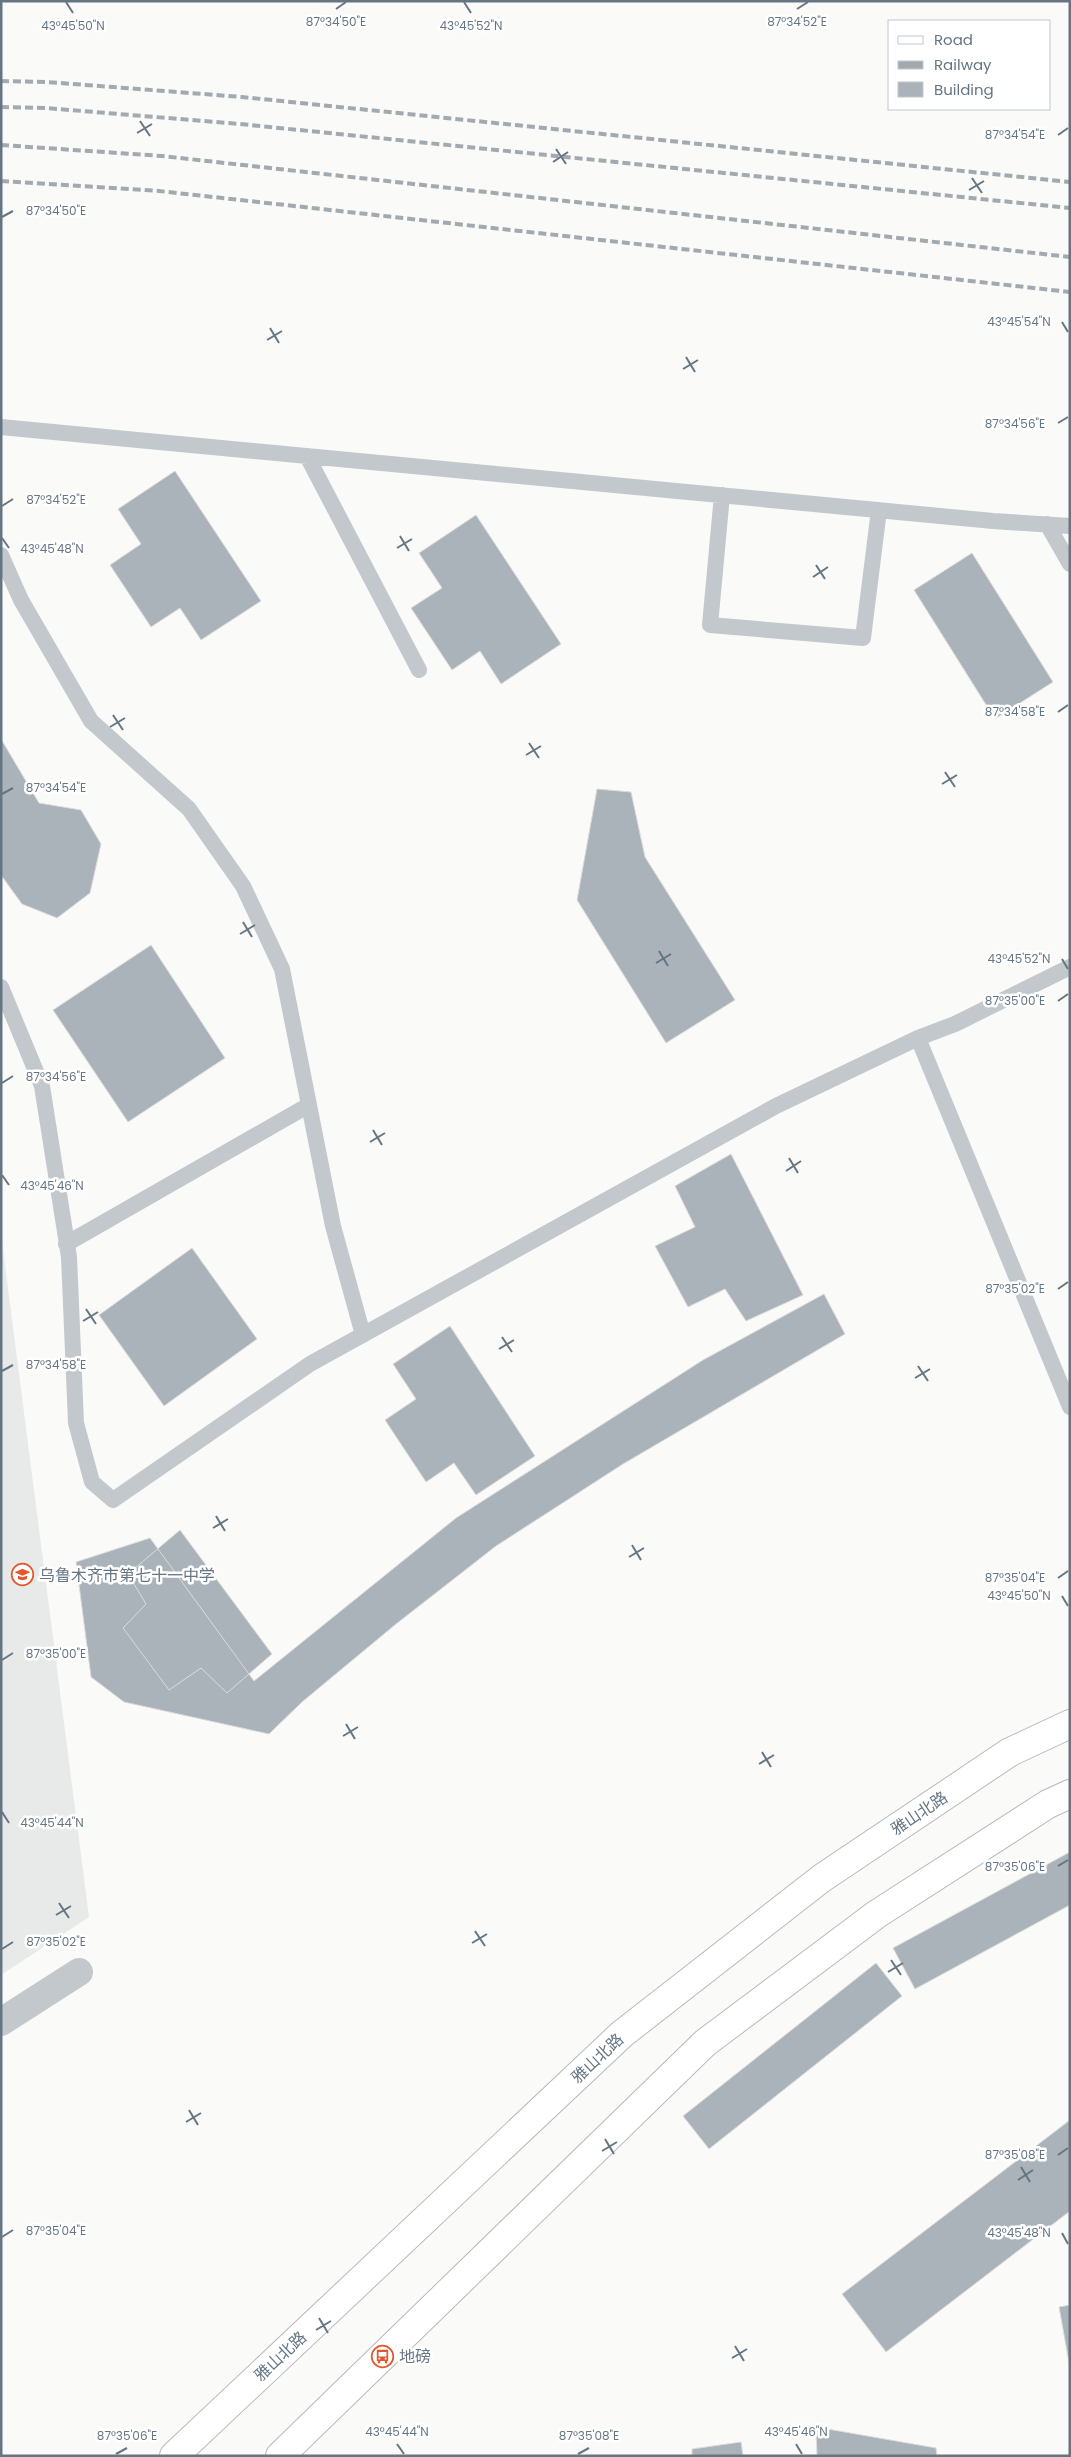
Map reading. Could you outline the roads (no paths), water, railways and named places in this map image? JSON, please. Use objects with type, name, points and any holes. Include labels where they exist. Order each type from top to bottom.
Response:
[{"type":"main road","name":"雅山北路","points":[[174,2456],[622,2034],[822,1878],[1010,1752],[1070,1724]]},
{"type":"main road","points":[[280,2456],[704,2043],[877,1914],[1048,1804],[1070,1794]]},
{"type":"street","points":[[1,2022],[78,1972]]},
{"type":"lane","points":[[1,427],[879,510],[1070,526]]},
{"type":"lane","points":[[307,456],[419,670]]},
{"type":"lane","points":[[722,495],[710,624],[862,638],[879,510]]},
{"type":"lane","points":[[1048,524],[1070,564]]},
{"type":"lane","points":[[1,555],[21,600],[90,721],[190,809],[243,886],[282,969],[333,1226],[363,1335]]},
{"type":"lane","points":[[1,987],[42,1086],[66,1244],[76,1423],[92,1482],[113,1500],[310,1364],[776,1106],[918,1038],[955,1024],[1070,967]]},
{"type":"lane","points":[[918,1038],[1070,1407]]},
{"type":"lane","points":[[66,1244],[309,1105]]},
{"type":"railway","points":[[1,81],[47,82],[242,97],[1070,182]]},
{"type":"railway","points":[[1,107],[46,108],[240,124],[1070,208]]},
{"type":"railway","points":[[1,145],[162,156],[1070,257]]},
{"type":"railway","points":[[1,181],[159,191],[1070,292]]},
{"type":"place","name":"乌鲁木齐市第七十一中学","points":[[23,1575]]},
{"type":"place","name":"地磅","points":[[383,2356]]}]
